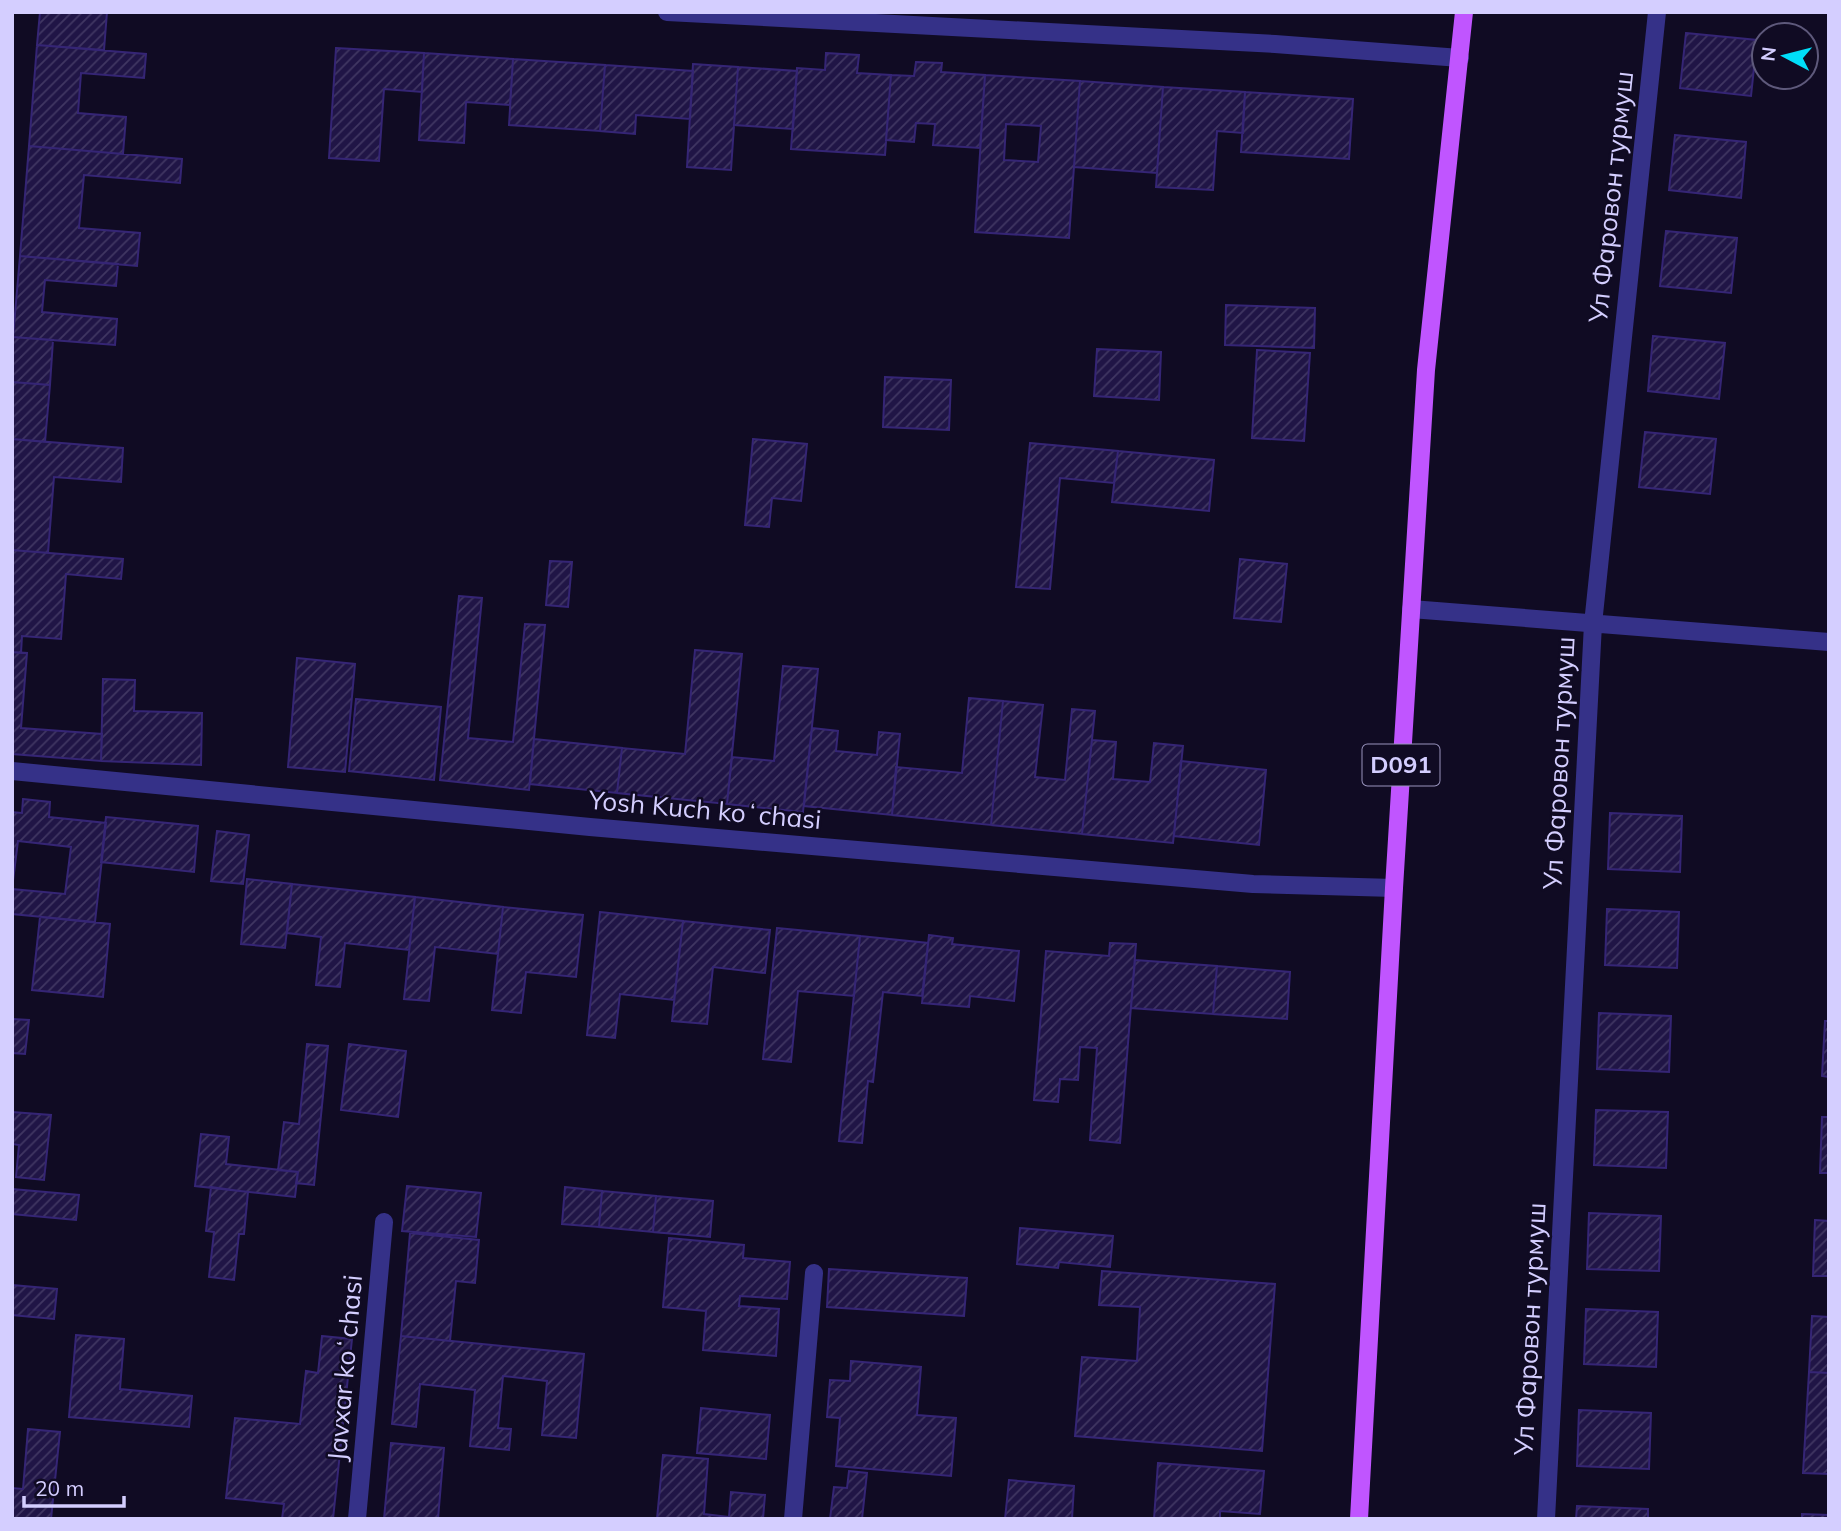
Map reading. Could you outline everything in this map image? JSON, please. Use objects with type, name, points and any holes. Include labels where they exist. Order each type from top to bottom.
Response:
[{"type":"main road","name":"D091","points":[[1359,1519],[1426,370],[1465,12]]},
{"type":"street","points":[[667,12],[1275,44],[1460,58]]},
{"type":"street","name":"Ул Фаровон турмуш","points":[[1546,1519],[1593,624],[1657,12]]},
{"type":"street","points":[[1411,609],[1829,642]]},
{"type":"street","name":"Yosh Kuch koʻchasi","points":[[12,771],[576,826],[1253,884],[1394,888]]},
{"type":"street","name":"Javxar koʻchasi","points":[[357,1519],[384,1222]]},
{"type":"street","points":[[793,1519],[814,1273]]},
{"type":"building","points":[[40,12],[107,12],[104,50],[37,45]]},
{"type":"building","points":[[1686,33],[1750,39],[1751,96],[1680,88]]},
{"type":"building","points":[[37,45],[146,54],[144,78],[81,73],[78,113],[126,117],[123,154],[29,146]]},
{"type":"building","points":[[336,48],[424,53],[422,92],[384,89],[379,161],[329,158]]},
{"type":"building","points":[[424,53],[513,59],[510,105],[466,102],[464,143],[419,140]]},
{"type":"building","points":[[826,53],[859,55],[857,73],[891,75],[885,155],[791,149],[797,68],[825,70]]},
{"type":"building","points":[[513,59],[605,65],[600,131],[509,125]]},
{"type":"building","points":[[916,62],[942,63],[941,72],[985,75],[980,148],[933,145],[935,124],[916,123],[914,142],[886,140],[891,75],[914,76]]},
{"type":"building","points":[[693,64],[738,67],[731,170],[687,167]]},
{"type":"building","points":[[605,65],[693,71],[690,119],[636,115],[635,134],[600,131]]},
{"type":"building","points":[[738,67],[797,71],[793,129],[734,125]]},
{"type":"building","points":[[985,75],[1080,81],[1069,238],[975,232]],"holes":[[[1006,124],[1041,126],[1038,162],[1004,160]]]},
{"type":"building","points":[[1080,81],[1163,87],[1157,173],[1074,167]]},
{"type":"building","points":[[1163,87],[1245,92],[1243,133],[1217,131],[1213,190],[1156,187]]},
{"type":"building","points":[[1245,92],[1353,99],[1349,159],[1241,152]]},
{"type":"building","points":[[1675,135],[1746,142],[1741,198],[1669,190]]},
{"type":"building","points":[[29,146],[182,159],[180,183],[84,175],[79,228],[140,233],[137,266],[20,256]]},
{"type":"building","points":[[1666,231],[1737,238],[1731,293],[1660,286]]},
{"type":"building","points":[[20,256],[118,264],[116,286],[45,280],[42,312],[117,319],[115,345],[13,337]]},
{"type":"building","points":[[1226,305],[1315,308],[1314,348],[1225,345]]},
{"type":"building","points":[[1653,336],[1725,343],[1719,399],[1648,391]]},
{"type":"building","points":[[12,337],[53,340],[50,385],[12,382]]},
{"type":"building","points":[[1097,349],[1161,352],[1159,400],[1094,396]]},
{"type":"building","points":[[1257,350],[1310,353],[1304,441],[1252,438]]},
{"type":"building","points":[[885,377],[951,380],[949,430],[883,427]]},
{"type":"building","points":[[12,382],[50,385],[45,442],[12,439]]},
{"type":"building","points":[[1645,432],[1716,439],[1710,494],[1639,487]]},
{"type":"building","points":[[12,439],[123,448],[121,482],[54,477],[48,553],[12,550]]},
{"type":"building","points":[[753,439],[807,444],[801,501],[772,498],[769,527],[745,525]]},
{"type":"building","points":[[1030,443],[1118,451],[1114,483],[1060,478],[1050,589],[1016,587]]},
{"type":"building","points":[[1118,451],[1214,460],[1209,511],[1112,502]]},
{"type":"building","points":[[12,550],[123,559],[121,579],[66,574],[61,639],[22,636],[21,653],[12,652]]},
{"type":"building","points":[[1240,559],[1287,564],[1281,622],[1234,618]]},
{"type":"building","points":[[550,561],[572,562],[568,607],[546,605]]},
{"type":"building","points":[[459,596],[482,598],[468,738],[513,742],[525,624],[545,625],[529,790],[440,780]]},
{"type":"building","points":[[695,650],[742,654],[727,804],[617,793],[622,748],[685,754]]},
{"type":"building","points":[[12,652],[27,653],[21,728],[102,734],[101,761],[12,754]]},
{"type":"building","points":[[297,658],[355,664],[345,772],[288,767]]},
{"type":"building","points":[[783,666],[818,669],[803,812],[727,804],[732,757],[774,761]]},
{"type":"building","points":[[103,679],[135,680],[134,711],[202,713],[201,765],[101,761]]},
{"type":"building","points":[[969,698],[1003,701],[991,825],[892,815],[896,767],[962,773]]},
{"type":"building","points":[[356,699],[441,707],[434,780],[349,771]]},
{"type":"building","points":[[1003,701],[1043,705],[1035,777],[1065,780],[1072,709],[1095,711],[1082,834],[991,825]]},
{"type":"building","points":[[812,728],[838,731],[836,751],[877,755],[879,732],[900,734],[892,815],[804,806]]},
{"type":"building","points":[[534,739],[622,748],[617,793],[530,784]]},
{"type":"building","points":[[1092,740],[1116,742],[1113,779],[1150,782],[1154,743],[1183,746],[1173,843],[1082,834]]},
{"type":"building","points":[[1181,761],[1266,770],[1259,845],[1174,836]]},
{"type":"building","points":[[23,799],[50,802],[49,817],[106,823],[95,922],[12,914],[12,889],[12,812],[22,813]],"holes":[[[18,841],[71,847],[65,894],[12,889]]]},
{"type":"building","points":[[1610,813],[1682,816],[1680,872],[1608,869]]},
{"type":"building","points":[[106,817],[198,826],[194,872],[101,862]]},
{"type":"building","points":[[217,831],[249,835],[243,884],[211,881]]},
{"type":"building","points":[[247,879],[292,884],[285,948],[241,944]]},
{"type":"building","points":[[292,884],[415,897],[409,950],[345,943],[340,987],[316,985],[321,937],[287,933]]},
{"type":"building","points":[[415,897],[503,907],[498,954],[435,947],[429,1001],[404,999]]},
{"type":"building","points":[[503,907],[583,915],[576,977],[526,972],[521,1013],[492,1010]]},
{"type":"building","points":[[1607,909],[1679,912],[1677,968],[1605,965]]},
{"type":"building","points":[[600,912],[683,921],[674,1000],[620,994],[615,1038],[587,1035]]},
{"type":"building","points":[[40,917],[110,924],[103,997],[32,990]]},
{"type":"building","points":[[683,921],[770,930],[765,973],[713,967],[707,1024],[672,1021]]},
{"type":"building","points":[[777,928],[860,936],[854,996],[798,991],[791,1062],[763,1059]]},
{"type":"building","points":[[929,935],[953,938],[952,944],[1019,951],[1014,1001],[970,996],[969,1007],[922,1003]]},
{"type":"building","points":[[860,936],[928,943],[922,996],[883,992],[873,1082],[868,1081],[862,1143],[839,1141]]},
{"type":"building","points":[[1110,943],[1136,944],[1120,1143],[1090,1140],[1097,1048],[1080,1047],[1078,1080],[1060,1079],[1058,1102],[1034,1100],[1046,951],[1109,956]]},
{"type":"building","points":[[1135,960],[1217,966],[1213,1014],[1131,1008]]},
{"type":"building","points":[[1217,966],[1290,972],[1287,1019],[1213,1014]]},
{"type":"building","points":[[1599,1013],[1671,1016],[1669,1072],[1597,1069]]},
{"type":"building","points":[[12,1019],[29,1020],[25,1054],[12,1053]]},
{"type":"building","points":[[1825,1021],[1829,1021],[1829,1077],[1822,1076]]},
{"type":"building","points":[[307,1044],[328,1046],[314,1185],[296,1183],[298,1172],[278,1170],[284,1122],[299,1124]]},
{"type":"building","points":[[349,1044],[406,1051],[398,1117],[341,1110]]},
{"type":"building","points":[[1596,1110],[1668,1112],[1666,1168],[1594,1165]]},
{"type":"building","points":[[12,1112],[51,1115],[44,1180],[16,1177],[19,1145],[12,1144]]},
{"type":"building","points":[[1822,1117],[1829,1117],[1829,1173],[1820,1173]]},
{"type":"building","points":[[201,1134],[229,1137],[226,1164],[298,1172],[295,1197],[195,1186]]},
{"type":"building","points":[[407,1186],[481,1193],[476,1237],[402,1231]]},
{"type":"building","points":[[211,1187],[248,1192],[244,1234],[239,1234],[234,1280],[209,1277],[214,1232],[206,1231]]},
{"type":"building","points":[[565,1187],[602,1191],[599,1227],[562,1224]]},
{"type":"building","points":[[12,1189],[79,1195],[76,1220],[12,1214]]},
{"type":"building","points":[[602,1191],[656,1196],[653,1232],[599,1227]]},
{"type":"building","points":[[656,1196],[713,1201],[710,1237],[653,1232]]},
{"type":"building","points":[[1589,1213],[1661,1216],[1659,1271],[1587,1269]]},
{"type":"building","points":[[1815,1220],[1829,1221],[1829,1276],[1813,1276]]},
{"type":"building","points":[[1020,1228],[1113,1236],[1110,1267],[1059,1262],[1058,1268],[1017,1264]]},
{"type":"building","points":[[410,1233],[479,1240],[475,1283],[456,1281],[450,1341],[401,1336]]},
{"type":"building","points":[[669,1238],[744,1245],[743,1258],[790,1262],[787,1299],[740,1296],[739,1306],[779,1309],[776,1356],[703,1350],[706,1311],[663,1307]]},
{"type":"building","points":[[829,1269],[967,1278],[964,1316],[827,1307]]},
{"type":"building","points":[[1102,1271],[1275,1284],[1262,1451],[1075,1436],[1082,1357],[1137,1361],[1140,1307],[1099,1305]]},
{"type":"building","points":[[12,1285],[57,1289],[54,1319],[12,1315]]},
{"type":"building","points":[[1586,1309],[1658,1312],[1656,1367],[1584,1364]]},
{"type":"building","points":[[1812,1316],[1829,1317],[1829,1373],[1809,1372]]},
{"type":"building","points":[[76,1335],[124,1339],[120,1389],[192,1396],[189,1427],[69,1417]]},
{"type":"building","points":[[322,1336],[352,1339],[333,1519],[282,1519],[284,1504],[226,1498],[235,1418],[300,1424],[306,1371],[318,1373]]},
{"type":"building","points":[[401,1336],[584,1354],[576,1438],[542,1435],[547,1381],[503,1376],[498,1428],[511,1429],[509,1450],[470,1446],[475,1390],[420,1384],[416,1427],[392,1424]]},
{"type":"building","points":[[851,1361],[921,1367],[917,1415],[956,1418],[951,1476],[836,1466],[840,1418],[827,1417],[830,1380],[850,1381]]},
{"type":"building","points":[[1809,1372],[1829,1373],[1829,1474],[1803,1473]]},
{"type":"building","points":[[701,1408],[770,1415],[766,1459],[697,1453]]},
{"type":"building","points":[[1579,1410],[1651,1413],[1649,1469],[1577,1466]]},
{"type":"building","points":[[28,1429],[60,1432],[51,1519],[12,1519],[12,1488],[23,1489]]},
{"type":"building","points":[[391,1443],[444,1448],[438,1519],[384,1519]]},
{"type":"building","points":[[663,1455],[708,1459],[704,1514],[729,1517],[731,1492],[765,1495],[763,1519],[657,1519]]},
{"type":"building","points":[[1158,1463],[1264,1471],[1260,1514],[1220,1511],[1220,1519],[1154,1519]]},
{"type":"building","points":[[849,1471],[867,1473],[862,1519],[830,1519],[834,1487],[847,1488]]},
{"type":"building","points":[[1009,1480],[1074,1486],[1072,1519],[1005,1519]]},
{"type":"building","points":[[1577,1506],[1648,1509],[1648,1519],[1576,1519]]},
{"type":"building","points":[[1802,1514],[1829,1515],[1829,1519],[1802,1519]]}]
